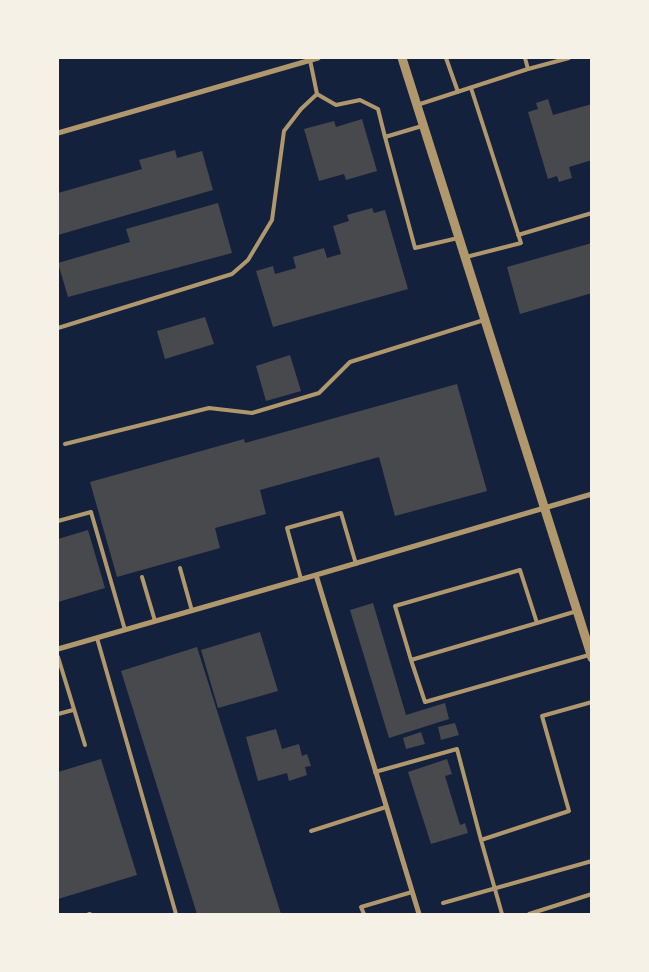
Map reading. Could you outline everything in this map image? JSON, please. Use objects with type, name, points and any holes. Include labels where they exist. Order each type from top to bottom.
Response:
[{"type":"street","points":[[58,133],[318,58]]},
{"type":"street","points":[[402,58],[591,656]]},
{"type":"street","points":[[58,649],[592,494]]},
{"type":"street","points":[[316,575],[418,914]]},
{"type":"lane","points":[[446,58],[458,92]]},
{"type":"lane","points":[[525,58],[528,69]]},
{"type":"lane","points":[[418,105],[528,69],[569,58]]},
{"type":"lane","points":[[310,60],[317,94],[336,105],[360,100],[378,110],[415,248],[460,238]]},
{"type":"lane","points":[[466,257],[521,243],[471,88]]},
{"type":"lane","points":[[58,328],[232,274],[248,260],[272,220],[284,131],[300,109],[317,94]]},
{"type":"lane","points":[[385,137],[424,125]]},
{"type":"lane","points":[[518,235],[592,213]]},
{"type":"lane","points":[[65,444],[209,408],[252,413],[319,393],[350,362],[486,319]]},
{"type":"lane","points":[[58,521],[91,512],[125,630]]},
{"type":"lane","points":[[301,580],[288,528],[341,513],[356,564]]},
{"type":"lane","points":[[180,568],[192,611]]},
{"type":"lane","points":[[537,623],[520,570],[395,606],[425,702],[591,656]]},
{"type":"lane","points":[[142,577],[155,622]]},
{"type":"lane","points":[[412,660],[577,611]]},
{"type":"lane","points":[[97,638],[176,914]]},
{"type":"lane","points":[[58,657],[84,745]]},
{"type":"lane","points":[[481,840],[569,811],[542,716],[592,702]]},
{"type":"lane","points":[[58,714],[73,710]]},
{"type":"lane","points":[[376,772],[457,749],[502,914]]},
{"type":"lane","points":[[311,831],[386,807]]},
{"type":"lane","points":[[443,903],[592,861]]},
{"type":"lane","points":[[364,914],[361,907],[412,892]]},
{"type":"lane","points":[[528,914],[592,894]]},
{"type":"building","points":[[548,99],[553,115],[592,104],[592,160],[569,167],[572,178],[559,182],[557,176],[548,179],[528,112],[538,109],[536,103]]},
{"type":"building","points":[[362,119],[377,171],[346,180],[344,174],[319,181],[304,129],[334,121],[336,127]]},
{"type":"building","points":[[175,150],[177,158],[202,151],[213,190],[58,235],[58,193],[142,169],[139,160]]},
{"type":"building","points":[[218,203],[232,253],[68,297],[58,263],[130,242],[126,229]]},
{"type":"building","points":[[372,208],[374,213],[385,210],[408,289],[273,327],[256,271],[273,266],[275,274],[296,268],[293,257],[324,248],[327,258],[341,254],[333,226],[349,221],[347,215]]},
{"type":"building","points":[[592,243],[592,293],[520,314],[507,267]]},
{"type":"building","points":[[205,317],[214,344],[165,359],[157,331]]},
{"type":"building","points":[[290,355],[301,391],[266,401],[256,366]]},
{"type":"building","points":[[457,384],[487,491],[395,516],[379,457],[260,490],[266,514],[215,528],[220,548],[117,577],[90,482],[244,439],[245,443]]},
{"type":"building","points":[[88,530],[105,588],[58,602],[58,539]]},
{"type":"building","points":[[373,603],[406,715],[445,703],[449,719],[389,738],[350,610]]},
{"type":"building","points":[[260,632],[278,691],[218,708],[201,650]]},
{"type":"building","points":[[197,647],[281,914],[197,914],[121,671]]},
{"type":"building","points":[[455,723],[459,735],[441,740],[438,727]]},
{"type":"building","points":[[276,729],[282,749],[299,744],[302,756],[307,754],[311,766],[305,767],[307,775],[289,781],[287,773],[258,781],[246,737]]},
{"type":"building","points":[[421,732],[425,744],[406,749],[403,738]]},
{"type":"building","points":[[101,759],[137,875],[58,899],[58,772]]},
{"type":"building","points":[[447,759],[452,774],[445,776],[460,825],[465,823],[468,833],[431,844],[408,772]]}]
